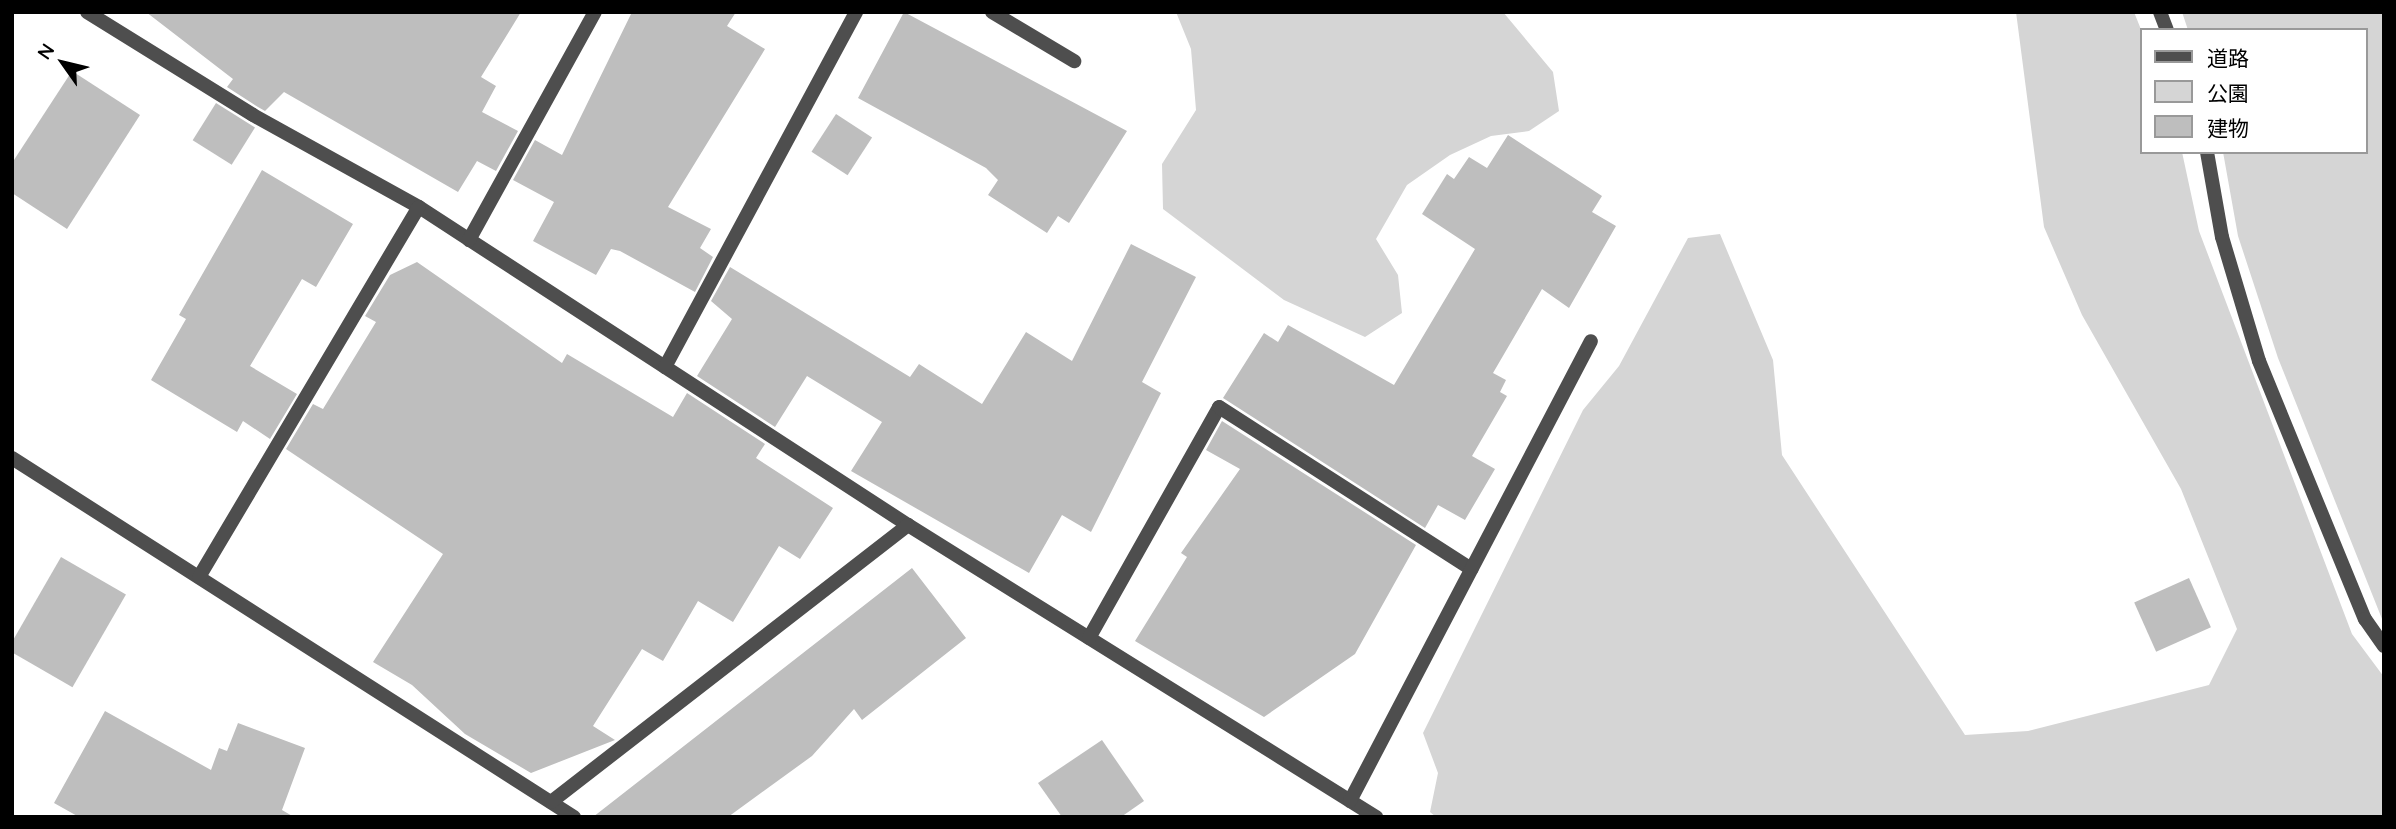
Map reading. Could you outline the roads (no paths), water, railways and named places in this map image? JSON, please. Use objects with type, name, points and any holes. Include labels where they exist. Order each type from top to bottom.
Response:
[{"type":"street","points":[[88,12],[419,207],[908,525],[1376,817]]},
{"type":"street","points":[[469,240],[595,12]]},
{"type":"street","points":[[665,367],[856,12]]},
{"type":"street","points":[[992,12],[1074,61]]},
{"type":"street","points":[[2207,154],[2222,237],[2259,361],[2365,619],[2384,646]]},
{"type":"street","points":[[199,577],[419,207]]},
{"type":"street","points":[[1350,800],[1591,341]]},
{"type":"street","points":[[1089,638],[1219,407],[1471,569]]},
{"type":"street","points":[[12,458],[574,817]]},
{"type":"street","points":[[551,802],[908,525]]}]
